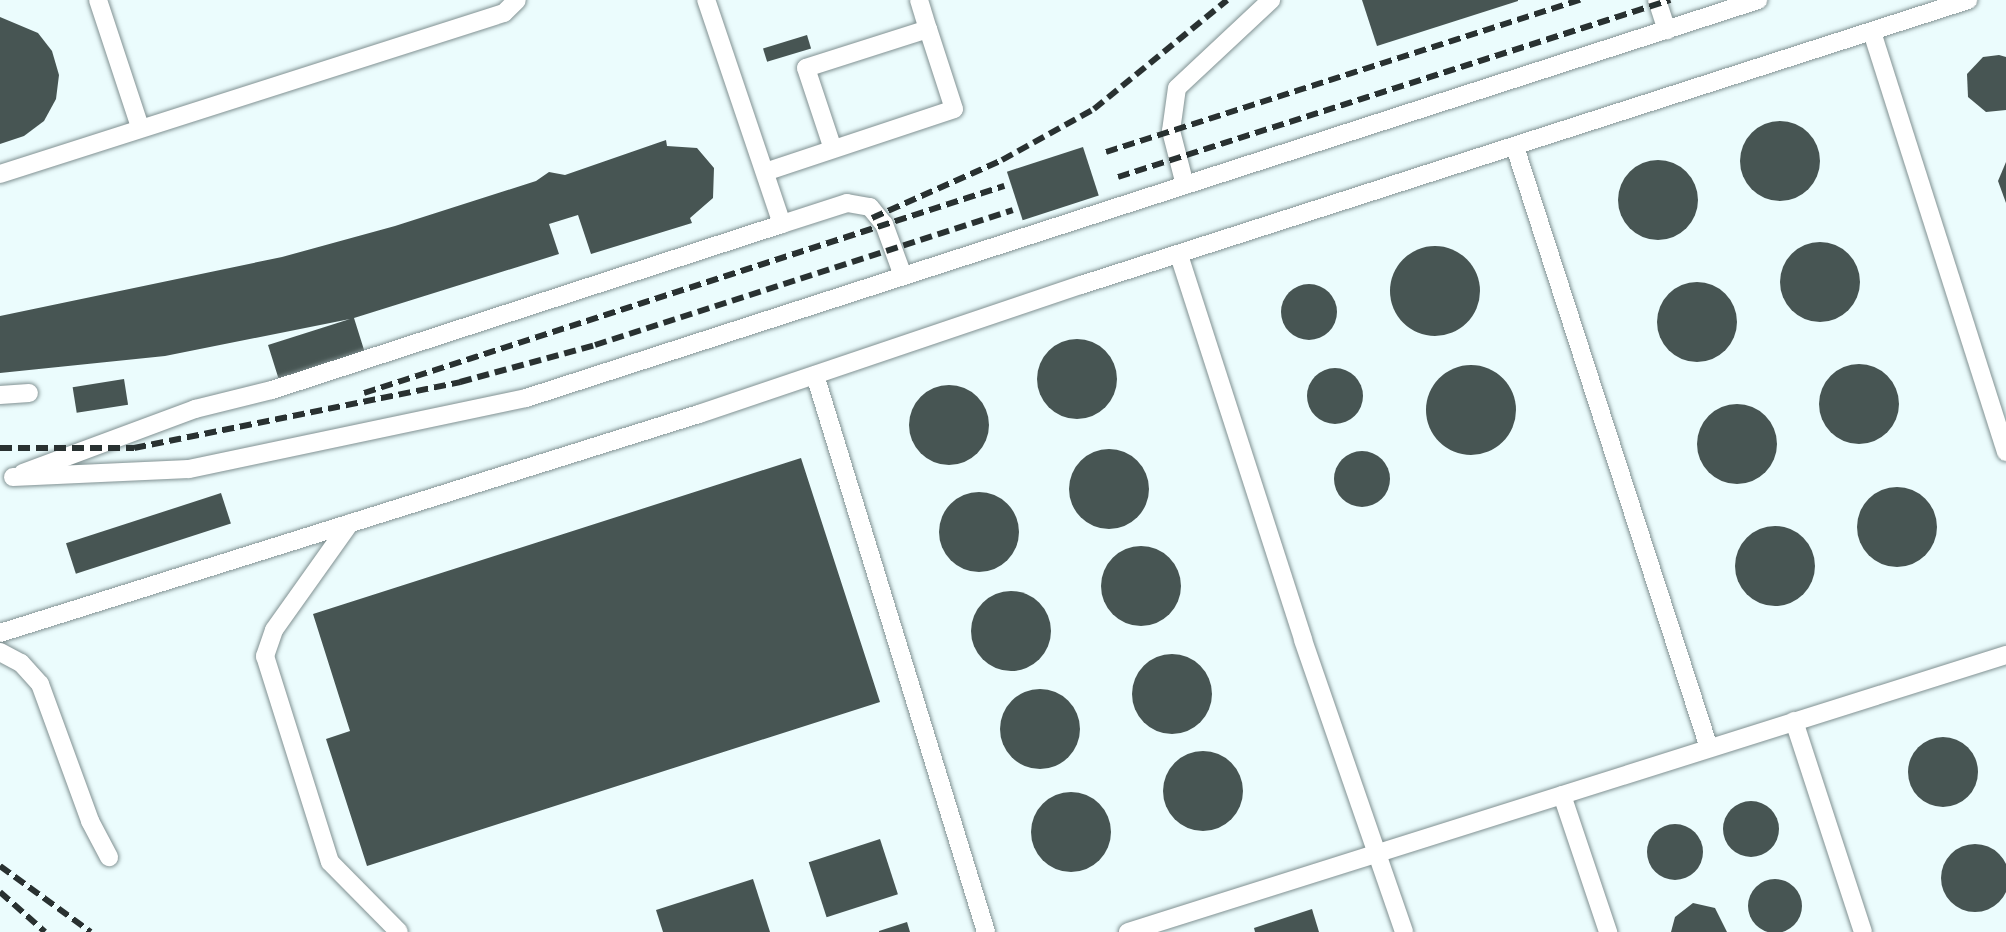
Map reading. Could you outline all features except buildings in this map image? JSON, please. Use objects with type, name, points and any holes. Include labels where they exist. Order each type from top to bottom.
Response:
[{"type":"lane","points":[[98,0],[140,127]]},
{"type":"lane","points":[[0,174],[504,13],[517,0]]},
{"type":"lane","points":[[706,0],[782,224]]},
{"type":"lane","points":[[765,172],[954,109],[919,0]]},
{"type":"lane","points":[[1185,185],[1171,131],[1177,88],[1271,0]]},
{"type":"lane","points":[[1657,0],[1667,30]]},
{"type":"lane","points":[[4,480],[189,469],[526,398],[1758,0]]},
{"type":"lane","points":[[0,633],[815,375],[1968,0]]},
{"type":"lane","points":[[833,149],[806,68],[928,29]]},
{"type":"lane","points":[[1872,32],[2006,452]]},
{"type":"lane","points":[[1515,147],[1709,748]]},
{"type":"lane","points":[[4,480],[195,409],[272,390],[847,203],[870,207],[884,224],[903,276]]},
{"type":"lane","points":[[1179,255],[1303,640],[1404,932]]},
{"type":"lane","points":[[815,375],[986,932]]},
{"type":"lane","points":[[0,395],[29,393]]},
{"type":"lane","points":[[350,523],[274,630],[265,656],[330,862],[399,932]]},
{"type":"lane","points":[[0,652],[21,663],[40,684],[90,821],[109,857]]},
{"type":"lane","points":[[1128,932],[2006,655]]},
{"type":"lane","points":[[1794,721],[1863,932]]},
{"type":"lane","points":[[1562,795],[1608,932]]},
{"type":"railway","points":[[872,218],[1002,160],[1094,109],[1227,0]]},
{"type":"railway","points":[[1106,152],[1580,0]]},
{"type":"railway","points":[[1118,177],[1670,0]]},
{"type":"railway","points":[[364,393],[1004,186]]},
{"type":"railway","points":[[0,448],[134,448],[460,382],[595,345],[1013,210]]},
{"type":"railway","points":[[0,866],[91,932]]},
{"type":"railway","points":[[0,892],[45,932]]}]
